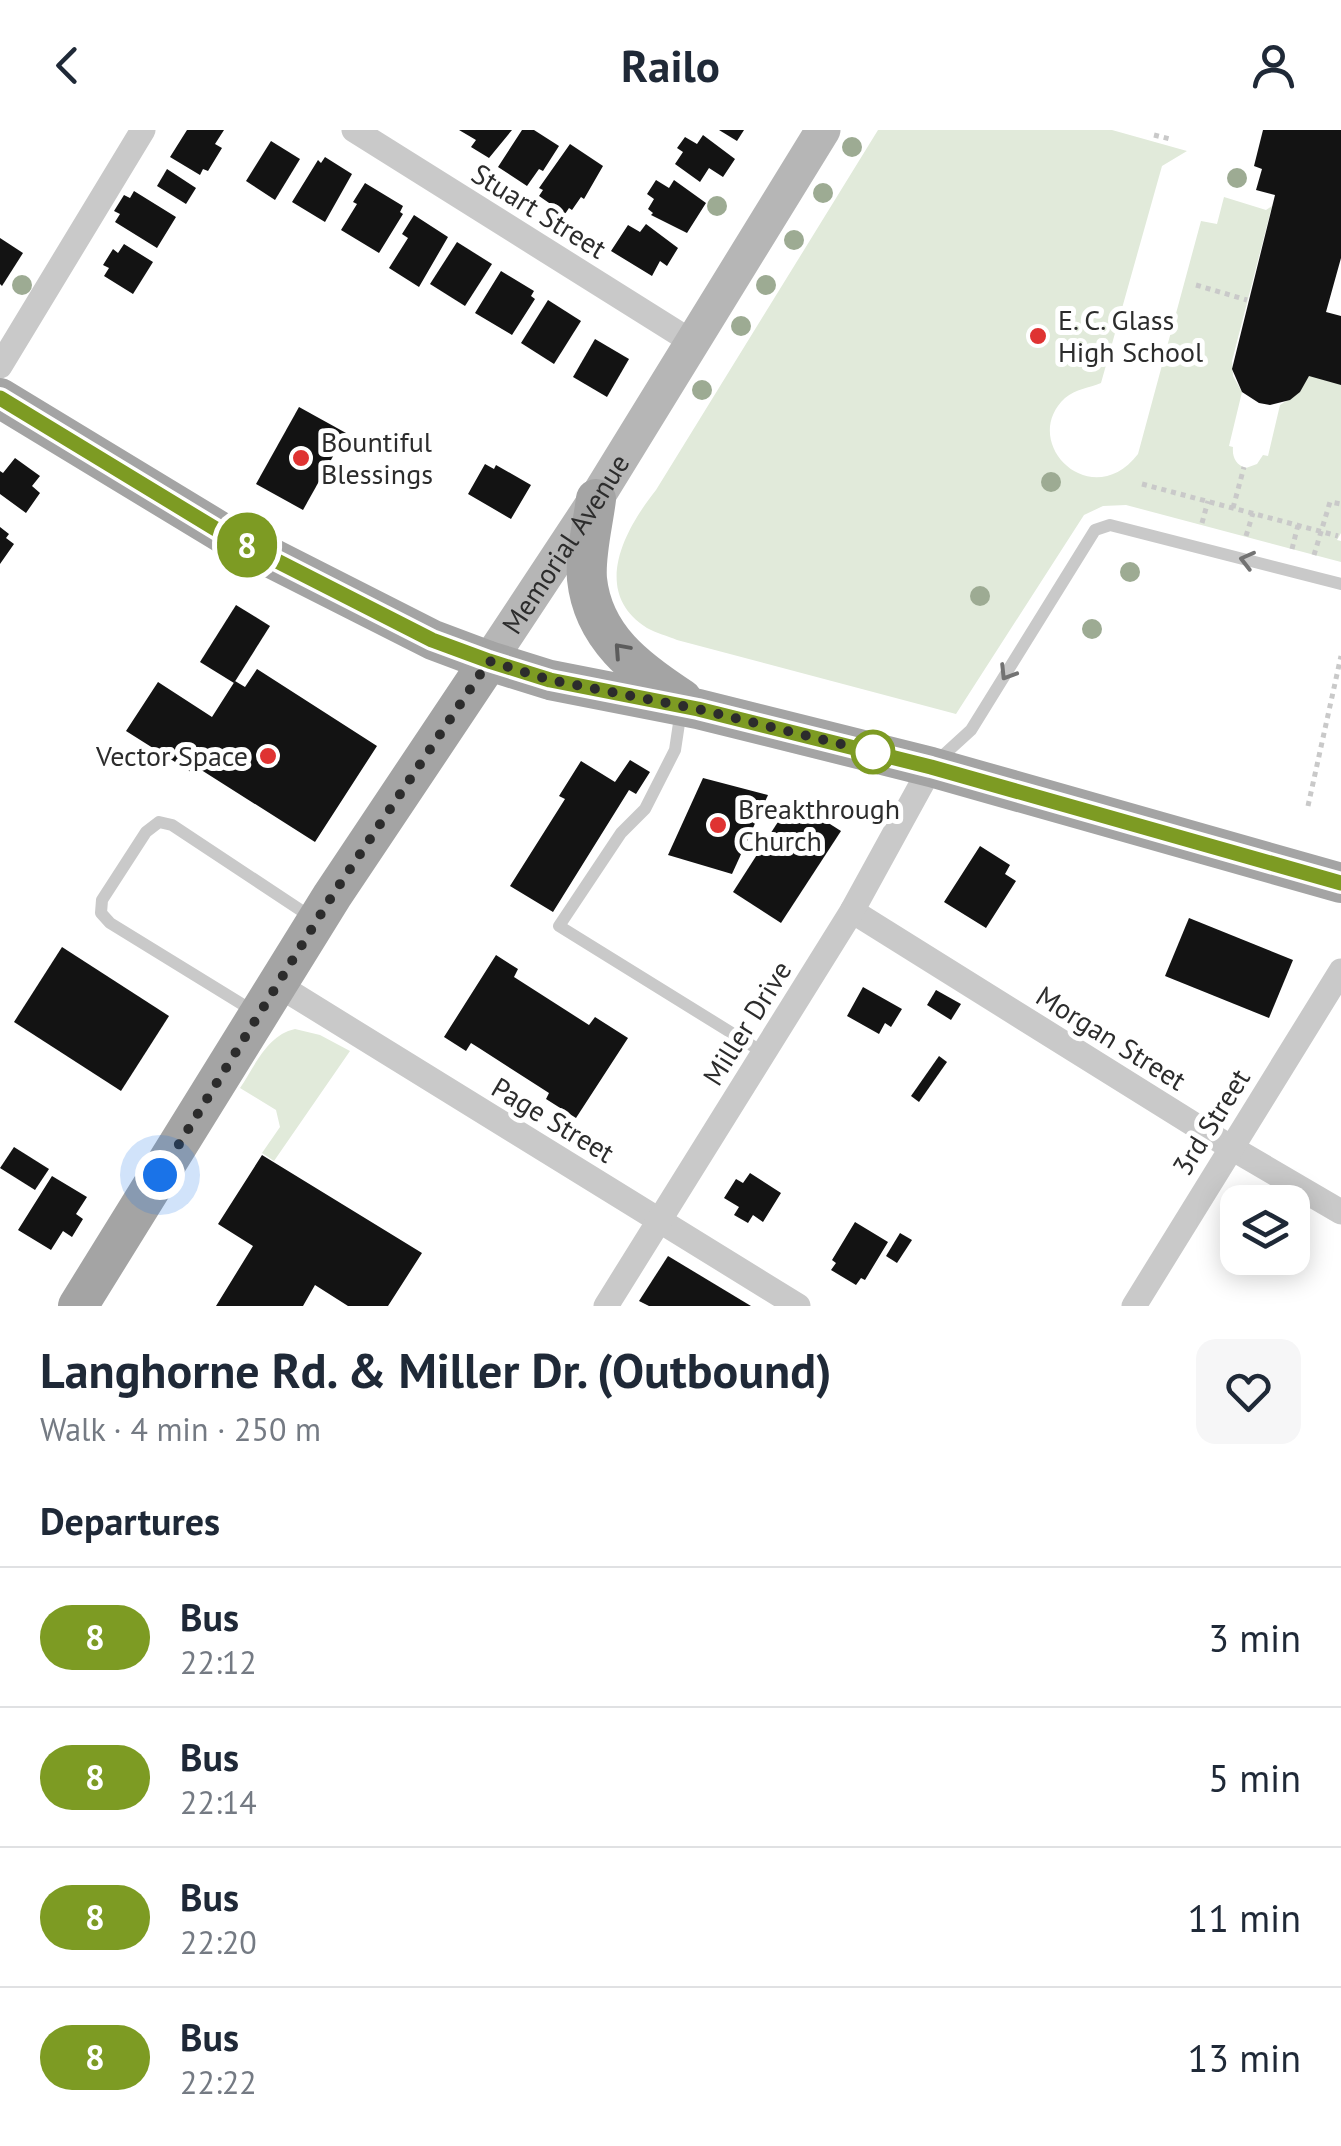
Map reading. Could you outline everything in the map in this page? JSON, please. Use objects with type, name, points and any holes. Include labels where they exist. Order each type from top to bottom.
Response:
[{"type":"main road","name":"Memorial Avenue","points":[[79,1306],[317,921],[596,499],[823,130]]},
{"type":"main road","points":[[0,398],[224,534],[432,640],[489,661],[550,680],[690,707],[931,767],[1341,883]]},
{"type":"main road","points":[[596,499],[587,575],[592,605],[602,628],[644,674],[690,707]]},
{"type":"street","points":[[0,366],[143,130]]},
{"type":"street","name":"Stuart Street","points":[[354,130],[692,342]]},
{"type":"street","name":"Miller Drive","points":[[606,1306],[852,911],[931,767]]},
{"type":"street","name":"Morgan Street","points":[[852,911],[1341,1212]]},
{"type":"street","name":"3rd Street","points":[[1134,1306],[1341,971]]},
{"type":"street","name":"Page Street","points":[[268,1000],[660,1220],[798,1306]]},
{"type":"lane","points":[[931,767],[971,730],[1096,530],[1110,524],[1341,584]]},
{"type":"lane","points":[[690,707],[645,809],[621,833],[559,926],[764,1054]]},
{"type":"lane","points":[[268,1000],[110,923],[101,913],[102,900],[146,832],[159,822],[172,825],[317,921]]},
{"type":"path","points":[[1154,135],[1170,140]]},
{"type":"path","points":[[1196,285],[1247,300]]},
{"type":"path","points":[[1233,508],[1244,467]]},
{"type":"path","points":[[1142,484],[1338,536]]},
{"type":"path","points":[[1202,523],[1208,501]]},
{"type":"path","points":[[1314,555],[1330,502],[1341,504]]},
{"type":"path","points":[[1246,536],[1253,513]]},
{"type":"path","points":[[1292,548],[1298,525]]},
{"type":"path","points":[[1308,806],[1341,656]]},
{"type":"green space","name":"E. C. Glass High School","points":[[878,130],[1112,130],[1187,151],[1162,166],[1101,383],[1069,395],[1053,416],[1050,434],[1055,451],[1066,465],[1082,475],[1100,477],[1119,471],[1138,454],[1201,221],[1217,224],[1224,197],[1266,210],[1272,206],[1232,361],[1233,376],[1242,392],[1229,446],[1240,465],[1246,468],[1257,464],[1263,455],[1268,456],[1280,405],[1300,392],[1310,370],[1341,381],[1341,533],[1337,540],[1341,541],[1341,562],[1126,505],[1103,506],[1084,515],[956,714],[677,640],[647,628],[630,613],[620,597],[617,579],[624,541]]},
{"type":"green space","points":[[295,1029],[320,1035],[350,1051],[274,1161],[262,1153],[280,1127],[276,1110],[240,1088],[269,1045]]},
{"type":"building","points":[[187,130],[224,130],[215,144],[222,148],[208,171],[203,169],[200,175],[170,157]]},
{"type":"building","points":[[459,130],[512,130],[489,158],[471,147],[476,140]]},
{"type":"building","points":[[522,130],[534,130],[559,146],[543,171],[539,169],[527,186],[498,167]]},
{"type":"building","points":[[719,130],[744,130],[737,141]]},
{"type":"building","points":[[1263,130],[1341,130],[1341,258],[1326,312],[1341,316],[1341,385],[1309,376],[1290,400],[1270,405],[1242,392],[1232,369],[1275,195],[1256,190],[1262,169],[1254,166]]},
{"type":"building","points":[[703,135],[735,159],[723,177],[709,168],[700,182],[675,164],[683,152],[677,148],[685,137],[697,144]]},
{"type":"building","points":[[271,141],[300,159],[275,200],[246,181]]},
{"type":"building","points":[[570,144],[603,166],[584,199],[581,197],[565,214],[539,196],[543,190],[539,188]]},
{"type":"building","points":[[325,157],[352,174],[325,222],[292,202],[318,160],[321,163]]},
{"type":"building","points":[[167,169],[196,188],[186,204],[157,186]]},
{"type":"building","points":[[656,180],[669,188],[674,180],[706,203],[687,233],[651,215],[648,209],[654,199],[647,194]]},
{"type":"building","points":[[365,183],[403,206],[403,214],[379,253],[341,230]]},
{"type":"building","points":[[134,191],[176,217],[157,248],[115,222],[120,214],[114,211],[124,195],[130,198]]},
{"type":"building","points":[[414,215],[448,237],[419,287],[389,268],[408,238],[402,234]]},
{"type":"building","points":[[646,224],[678,248],[667,266],[660,261],[652,276],[611,251],[628,225],[640,232]]},
{"type":"building","points":[[0,238],[23,253],[2,286],[0,284]]},
{"type":"building","points":[[457,242],[492,264],[465,306],[430,284]]},
{"type":"building","points":[[124,244],[153,262],[133,294],[104,276],[109,268],[103,265],[113,249],[118,253]]},
{"type":"building","points":[[501,271],[534,291],[531,296],[535,299],[512,335],[475,313]]},
{"type":"building","points":[[548,300],[581,321],[554,364],[521,343]]},
{"type":"building","points":[[595,339],[629,359],[607,397],[573,377]]},
{"type":"building","name":"Bountiful Blessings","points":[[299,407],[346,433],[303,510],[256,484]]},
{"type":"building","points":[[15,458],[40,476],[32,486],[40,493],[26,513],[0,494],[0,471],[3,473]]},
{"type":"building","points":[[485,464],[494,469],[496,465],[531,485],[511,519],[468,494]]},
{"type":"building","points":[[0,527],[14,544],[0,564]]},
{"type":"building","points":[[236,605],[270,626],[234,683],[200,662]]},
{"type":"building","name":"Vector Space","points":[[257,669],[377,746],[315,842],[195,766],[191,772],[126,731],[158,682],[212,717],[235,681],[245,687]]},
{"type":"building","points":[[630,760],[650,772],[636,794],[629,790],[553,912],[510,886],[565,799],[559,796],[581,761],[615,782]]},
{"type":"building","name":"Breakthrough Church","points":[[703,778],[768,795],[732,874],[668,855]]},
{"type":"building","points":[[792,800],[841,831],[781,923],[733,892]]},
{"type":"building","points":[[980,846],[1010,865],[1005,874],[1016,881],[986,928],[944,902]]},
{"type":"building","points":[[1189,918],[1293,960],[1269,1018],[1165,976]]},
{"type":"building","points":[[62,947],[169,1016],[121,1091],[14,1022]]},
{"type":"building","points":[[496,955],[518,969],[514,977],[589,1025],[595,1017],[628,1038],[576,1118],[546,1099],[549,1093],[471,1043],[466,1051],[444,1037]]},
{"type":"building","points":[[863,987],[902,1009],[891,1027],[885,1023],[879,1034],[847,1016]]},
{"type":"building","points":[[936,990],[961,1004],[951,1020],[927,1005]]},
{"type":"building","points":[[939,1056],[947,1062],[919,1102],[911,1096]]},
{"type":"building","points":[[14,1147],[49,1169],[35,1190],[0,1168]]},
{"type":"building","points":[[262,1155],[422,1253],[388,1306],[348,1306],[315,1285],[303,1306],[216,1306],[253,1246],[218,1224]]},
{"type":"building","points":[[750,1173],[781,1193],[763,1222],[753,1215],[748,1223],[734,1215],[739,1207],[724,1198],[736,1179],[743,1183]]},
{"type":"building","points":[[52,1176],[87,1197],[76,1214],[83,1219],[72,1237],[63,1231],[51,1250],[18,1230]]},
{"type":"building","points":[[855,1222],[888,1242],[865,1280],[861,1278],[856,1285],[831,1270],[836,1263],[832,1260]]},
{"type":"building","points":[[900,1233],[912,1240],[897,1263],[886,1256]]},
{"type":"building","points":[[668,1256],[751,1306],[649,1306],[639,1301]]},
{"type":"bus line","name":"8","points":[[0,398],[224,534],[432,640],[489,661],[550,680],[698,709],[931,767],[1341,883]]},
{"type":"place","name":"E. C. Glass High School","points":[[1038,336]]},
{"type":"place","name":"Bountiful Blessings","points":[[301,458]]},
{"type":"place","name":"Vector Space","points":[[268,756]]},
{"type":"place","name":"Breakthrough Church","points":[[718,825]]},
{"type":"route","points":[[160,1175],[332,896],[489,661],[550,680],[698,709],[873,752]]}]
